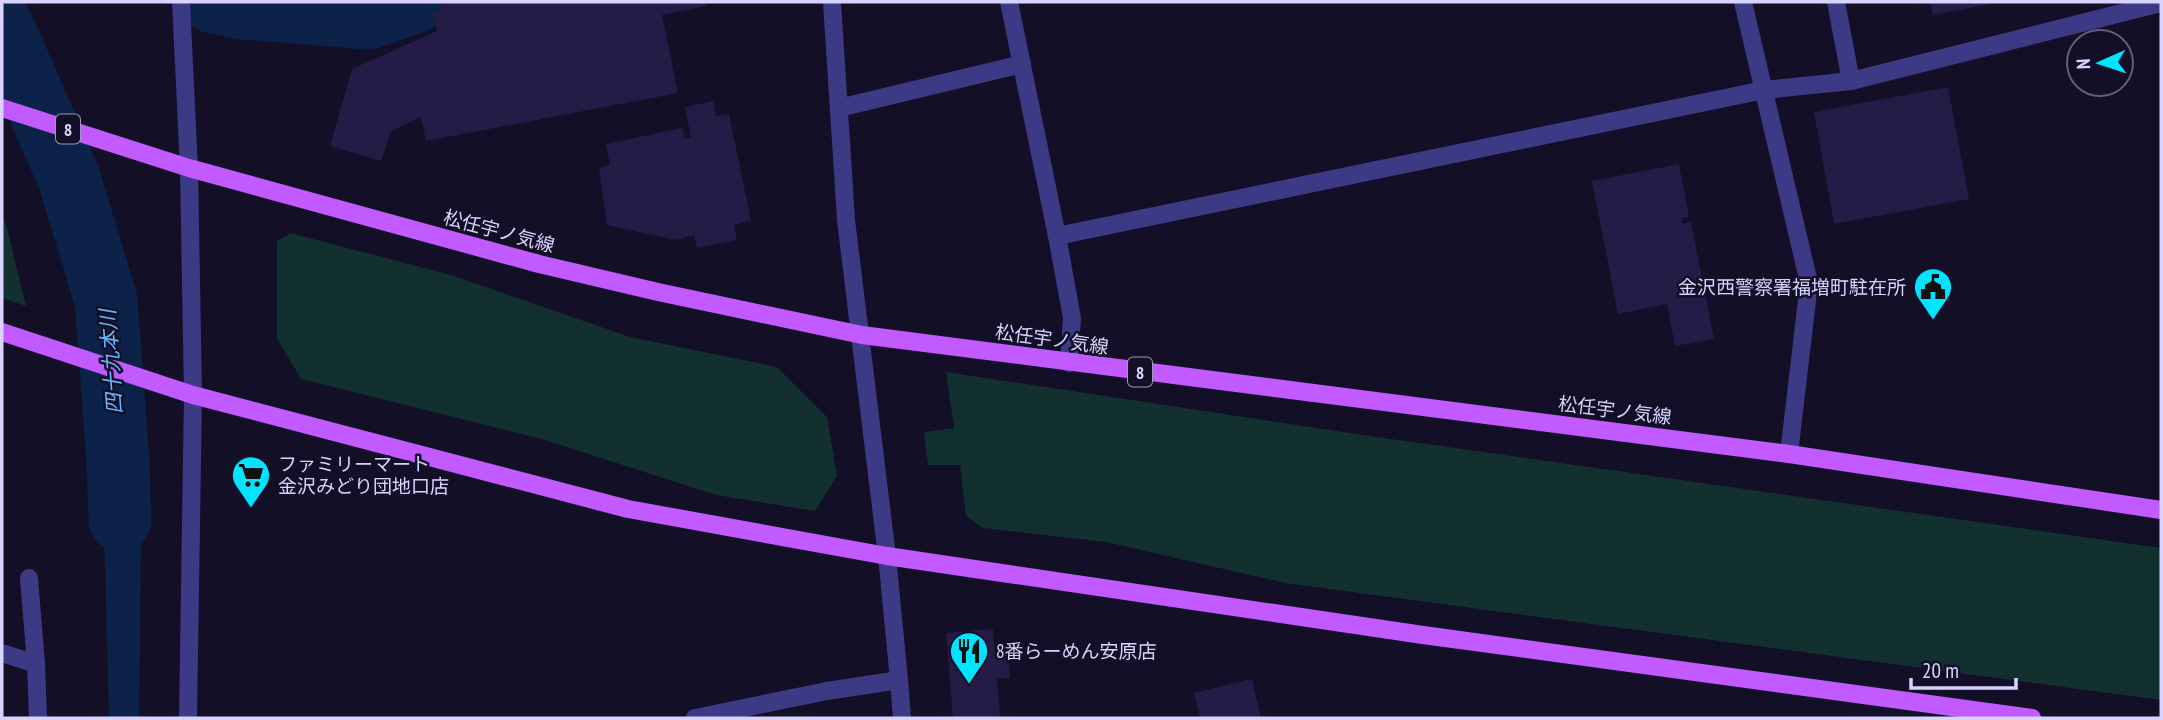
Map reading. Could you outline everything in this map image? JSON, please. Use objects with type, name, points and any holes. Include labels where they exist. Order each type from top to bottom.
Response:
[{"type":"main road","name":"松任宇ノ気線","points":[[2,108],[189,168],[538,264],[862,335],[1789,454],[2161,510]]},
{"type":"main road","points":[[2,332],[193,395],[628,509],[887,556],[1409,633],[2032,718]]},
{"type":"street","points":[[181,2],[189,168],[193,395],[188,718]]},
{"type":"street","points":[[832,2],[846,220],[887,556],[902,718]]},
{"type":"street","points":[[1009,2],[1072,318],[1069,363]]},
{"type":"street","points":[[1743,2],[1809,283],[1789,454]]},
{"type":"street","points":[[1836,2],[1851,81]]},
{"type":"street","points":[[1057,236],[1764,90],[1851,81],[2161,3]]},
{"type":"street","points":[[839,108],[1022,64]]},
{"type":"street","points":[[29,578],[38,718]]},
{"type":"street","points":[[2,653],[36,664]]},
{"type":"street","points":[[695,718],[827,691],[899,680]]},
{"type":"green space","points":[[2,215],[6,224],[26,306],[2,298]]},
{"type":"green space","points":[[290,233],[451,275],[630,337],[777,367],[827,417],[837,476],[815,511],[716,495],[545,440],[301,379],[277,338],[277,241]]},
{"type":"green space","points":[[946,372],[1363,435],[2161,548],[2161,700],[1285,583],[1106,542],[983,528],[966,516],[960,465],[928,465],[924,432],[954,428]]},
{"type":"water","points":[[2,2],[8,2],[34,47],[17,63],[2,49]]},
{"type":"water","points":[[77,168],[86,176],[119,285],[126,332],[92,336],[49,177]]},
{"type":"water","points":[[101,418],[142,460],[139,718],[109,718]]},
{"type":"building","points":[[439,2],[706,2],[707,6],[662,15],[678,93],[426,141],[421,117],[391,131],[381,161],[330,146],[352,69],[437,31],[433,13],[441,11]]},
{"type":"building","points":[[1930,2],[1991,2],[1991,4],[1933,15]]},
{"type":"building","points":[[1948,87],[1969,199],[1834,224],[1814,112]]},
{"type":"building","points":[[713,101],[716,116],[729,114],[751,221],[734,225],[737,240],[697,248],[694,235],[675,240],[607,225],[599,168],[610,165],[606,144],[682,128],[685,139],[691,138],[685,107]]},
{"type":"building","points":[[1679,164],[1689,217],[1681,218],[1683,224],[1691,222],[1714,339],[1675,346],[1667,304],[1618,314],[1592,181]]},
{"type":"building","points":[[993,629],[995,656],[1008,655],[1010,678],[997,679],[1000,718],[953,718],[946,633]]},
{"type":"building","points":[[1252,679],[1261,718],[1200,718],[1194,693]]},
{"type":"waterway","points":[[213,2],[242,8],[369,18],[415,2]]},
{"type":"waterway","name":"四十九本川","points":[[2,25],[69,178],[106,300],[120,520]]},
{"type":"place","name":"金沢西警察署福増町駐在所","points":[[1933,321]]},
{"type":"place","name":"ファミリーマート 金沢みどり団地口店","points":[[251,509]]},
{"type":"place","name":"8番らーめん安原店","points":[[969,685]]}]
